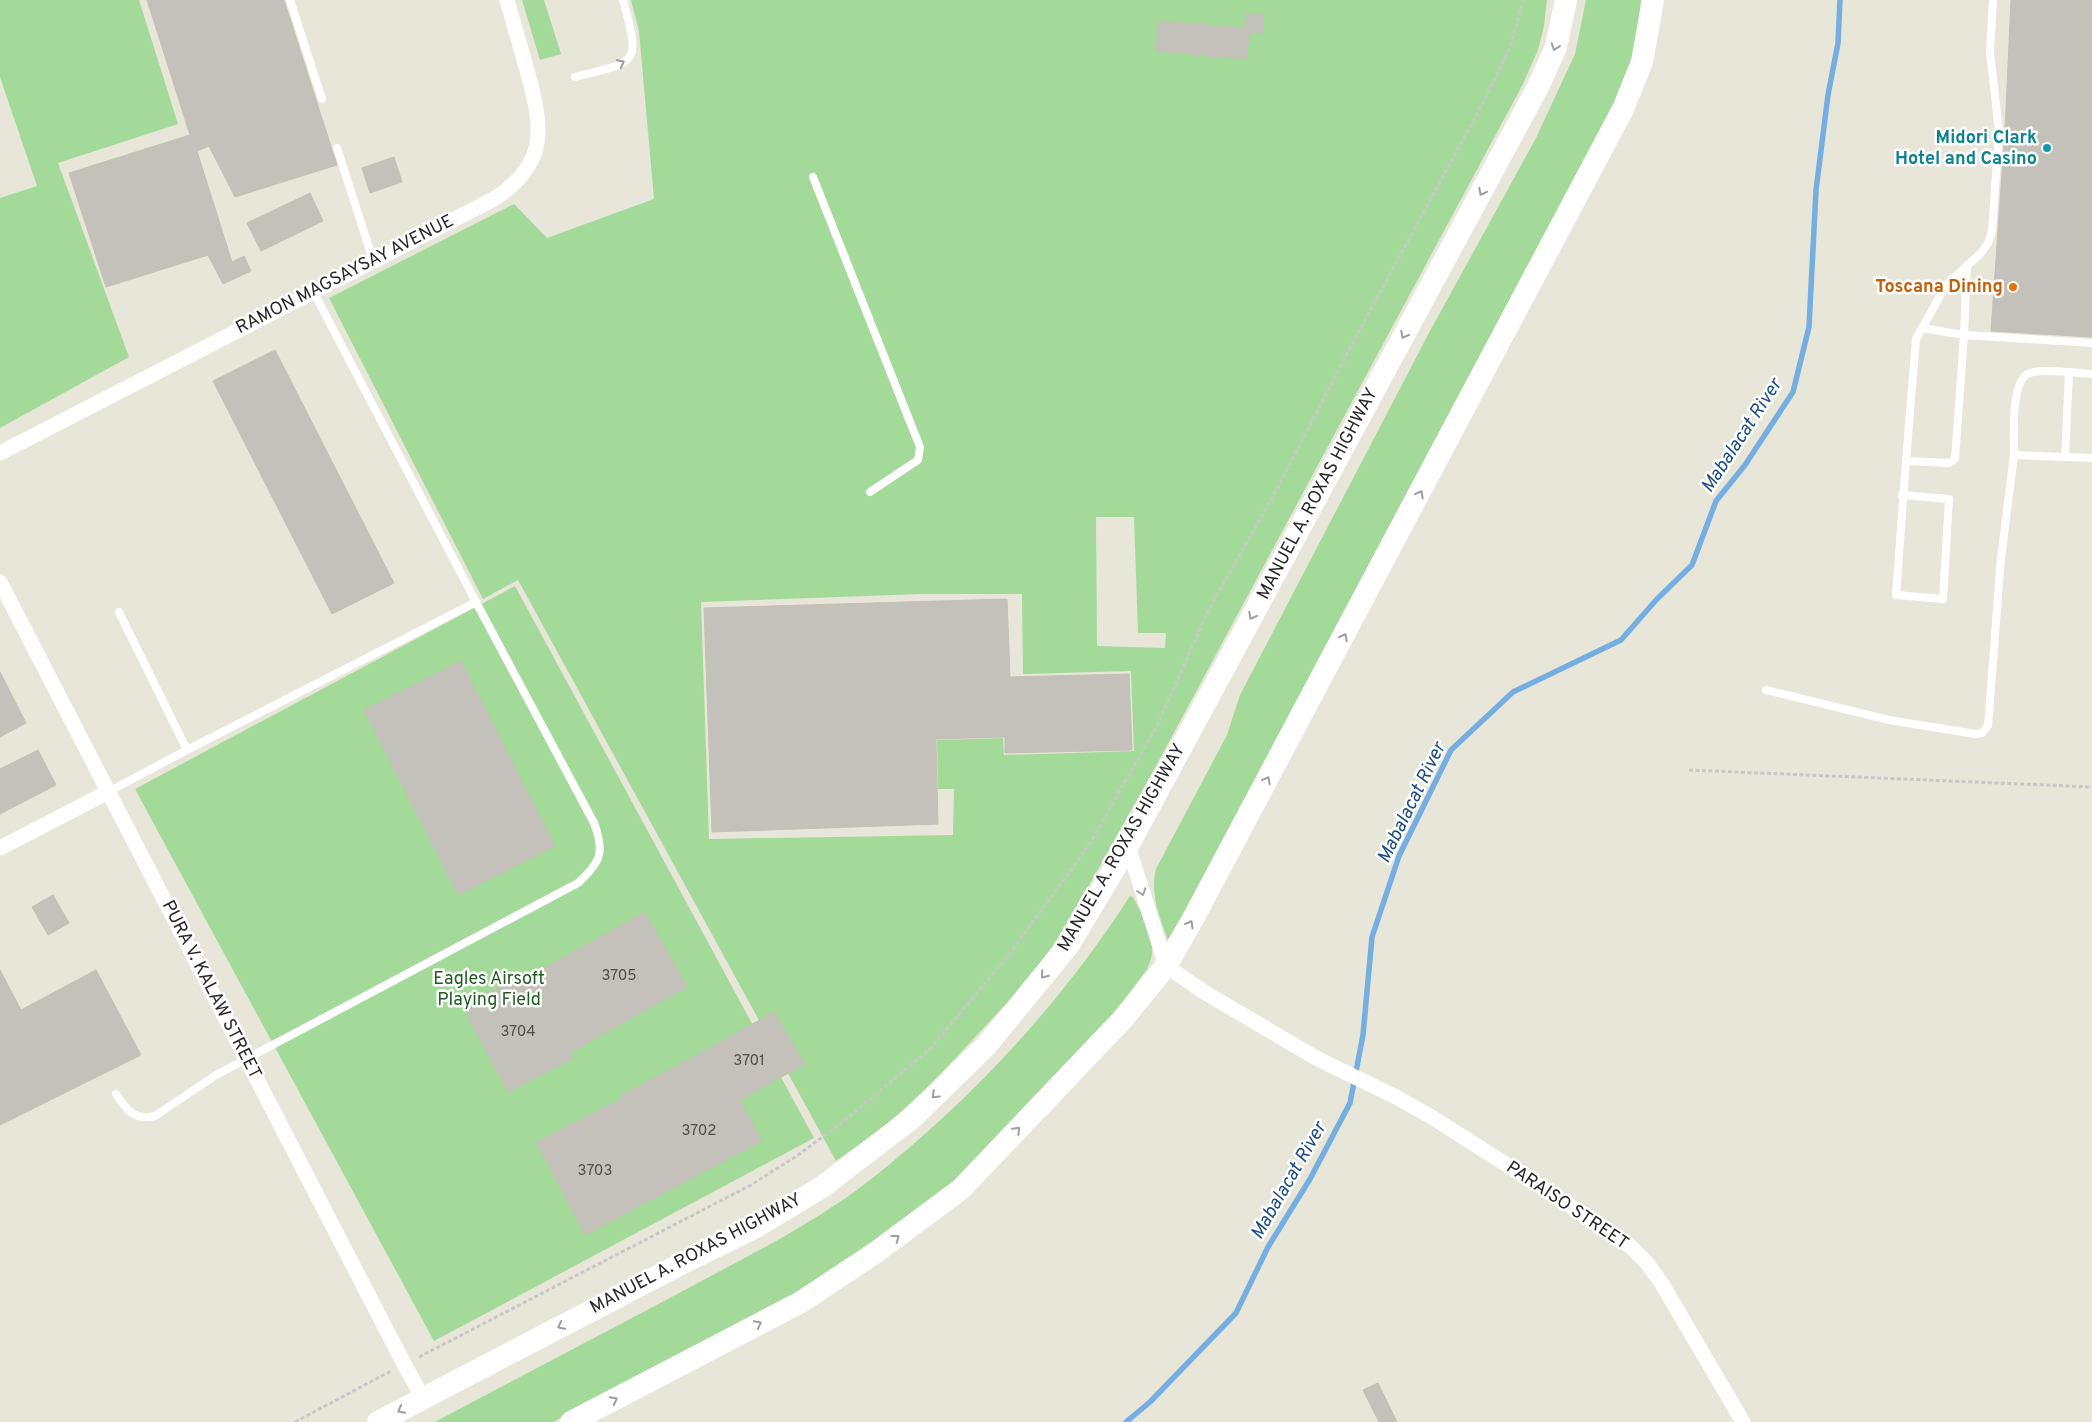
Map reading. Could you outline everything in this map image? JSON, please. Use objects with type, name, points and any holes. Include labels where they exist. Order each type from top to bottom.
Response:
[{"type":"main road","name":"MANUEL A. ROXAS HIGHWAY","points":[[378,1422],[756,1227],[822,1187],[911,1119],[986,1046],[1068,946],[1128,846],[1538,87],[1556,47],[1566,0]]},
{"type":"main road","points":[[571,1422],[801,1302],[875,1253],[961,1189],[1122,1020],[1166,966],[1200,906],[1624,109],[1642,62],[1653,0]]},
{"type":"street","name":"RAMON MAGSAYSAY AVENUE","points":[[0,453],[510,188],[525,172],[535,154],[539,122],[507,0]]},
{"type":"street","name":"PURA V. KALAW STREET","points":[[0,582],[423,1398]]},
{"type":"street","points":[[0,848],[108,792]]},
{"type":"street","points":[[1128,846],[1166,966]]},
{"type":"street","name":"PARAISO STREET","points":[[1166,966],[1204,992],[1316,1058],[1396,1097],[1430,1116],[1630,1246],[1647,1263],[1662,1284],[1743,1422]]},
{"type":"lane","points":[[290,0],[322,99]]},
{"type":"lane","points":[[575,77],[621,64],[632,55],[632,34],[623,0]]},
{"type":"lane","points":[[1902,495],[1948,499],[1943,599],[1896,595],[1902,495],[1916,338],[1946,285],[1981,253],[1988,243],[1992,232],[1999,132],[1990,52],[1993,0]]},
{"type":"lane","points":[[337,148],[373,260]]},
{"type":"lane","points":[[813,177],[920,447],[918,460],[870,492]]},
{"type":"lane","points":[[1906,461],[1949,463],[1955,459],[1967,265]]},
{"type":"lane","points":[[116,1094],[127,1110],[136,1116],[146,1119],[155,1116],[216,1075],[578,883],[597,864],[600,853],[600,838],[594,823],[313,290]]},
{"type":"lane","points":[[1922,328],[1964,335],[2092,343]]},
{"type":"lane","points":[[1766,690],[1889,720],[1975,734],[1982,733],[1988,726],[2001,558],[2014,455],[2018,386],[2026,374],[2036,372],[2092,374]]},
{"type":"lane","points":[[2064,457],[2068,373]]},
{"type":"lane","points":[[2014,455],[2092,458]]},
{"type":"lane","points":[[108,792],[476,602]]},
{"type":"lane","points":[[119,612],[187,750]]},
{"type":"path","points":[[295,1422],[751,1185],[839,1126],[930,1049],[1008,956],[1089,845],[1159,722],[1208,613],[1277,489],[1352,344],[1485,99],[1511,45],[1522,0]]},
{"type":"path","points":[[1689,770],[2092,788]]},
{"type":"green space","points":[[0,0],[139,0],[178,124],[58,163],[129,357],[0,428],[0,198],[37,186],[0,77]]},
{"type":"green space","points":[[522,0],[544,0],[561,54],[540,60]]},
{"type":"green space","points":[[631,0],[1547,0],[1544,26],[1538,50],[1523,84],[1156,766],[1054,944],[1021,988],[932,1083],[884,1127],[836,1161],[518,580],[483,599],[329,298],[514,204],[547,238],[654,199],[639,31]],"holes":[[[1096,517],[1134,517],[1138,633],[1166,633],[1165,648],[1097,646]],[[922,594],[1022,594],[1023,674],[1131,671],[1134,751],[1004,755],[1003,738],[937,740],[938,789],[954,789],[953,835],[709,839],[701,602]]]},
{"type":"green space","points":[[1586,0],[1641,0],[1635,45],[1623,89],[1188,907],[1168,940],[1155,896],[1154,878],[1156,869],[1227,735],[1240,695],[1430,331],[1536,138],[1575,54]]},
{"type":"green space","name":"Eagles Airsoft Playing Field","points":[[515,586],[814,1138],[434,1341],[135,789]]},
{"type":"green space","points":[[1130,896],[1133,897],[1150,932],[1152,950],[1147,969],[1100,1033],[1015,1127],[912,1218],[779,1304],[553,1422],[435,1422],[762,1249],[828,1210],[870,1180],[943,1117],[1012,1049],[1074,975]]},
{"type":"building","points":[[147,0],[284,0],[337,165],[235,197],[209,146],[197,151],[232,262],[244,256],[251,271],[223,284],[208,255],[106,287],[69,173],[190,135]]},
{"type":"building","name":"Midori Clark Hotel and Casino","points":[[2011,0],[2092,0],[2092,337],[1991,331],[2005,131]]},
{"type":"building","points":[[1246,13],[1264,14],[1262,33],[1249,32],[1246,59],[1156,51],[1158,21],[1245,28]]},
{"type":"building","points":[[394,157],[402,182],[370,193],[362,168]]},
{"type":"building","points":[[310,193],[323,221],[261,251],[247,223]]},
{"type":"building","points":[[275,350],[394,583],[332,614],[213,381]]},
{"type":"building","points":[[1007,599],[1010,677],[1129,674],[1132,750],[1005,753],[1005,737],[936,739],[938,824],[712,832],[704,608]]},
{"type":"building","points":[[461,661],[555,846],[458,895],[364,710]]},
{"type":"building","points":[[0,672],[26,723],[0,737]]},
{"type":"building","points":[[38,750],[56,785],[0,814],[0,769]]},
{"type":"building","points":[[53,895],[69,923],[48,935],[32,907]]},
{"type":"building","points":[[645,912],[687,987],[571,1052],[574,1058],[508,1092],[463,1007],[529,972],[530,976]]},
{"type":"building","points":[[0,970],[21,1010],[96,970],[141,1055],[0,1125]]},
{"type":"building","points":[[774,1012],[805,1064],[740,1100],[762,1141],[585,1235],[536,1142],[623,1098],[622,1095]]},
{"type":"building","points":[[1378,1383],[1397,1422],[1379,1422],[1363,1390]]},
{"type":"waterway","name":"Mabalacat River","points":[[1126,1422],[1150,1402],[1236,1313],[1268,1247],[1310,1179],[1350,1103],[1363,1035],[1372,937],[1399,856],[1451,750],[1513,692],[1621,640],[1657,599],[1692,565],[1716,501],[1745,465],[1793,392],[1809,327],[1816,190],[1828,95],[1838,43],[1840,0]]},
{"type":"place","name":"Midori Clark Hotel and Casino","points":[[2047,148]]},
{"type":"place","name":"Toscana Dining","points":[[2013,287]]}]
